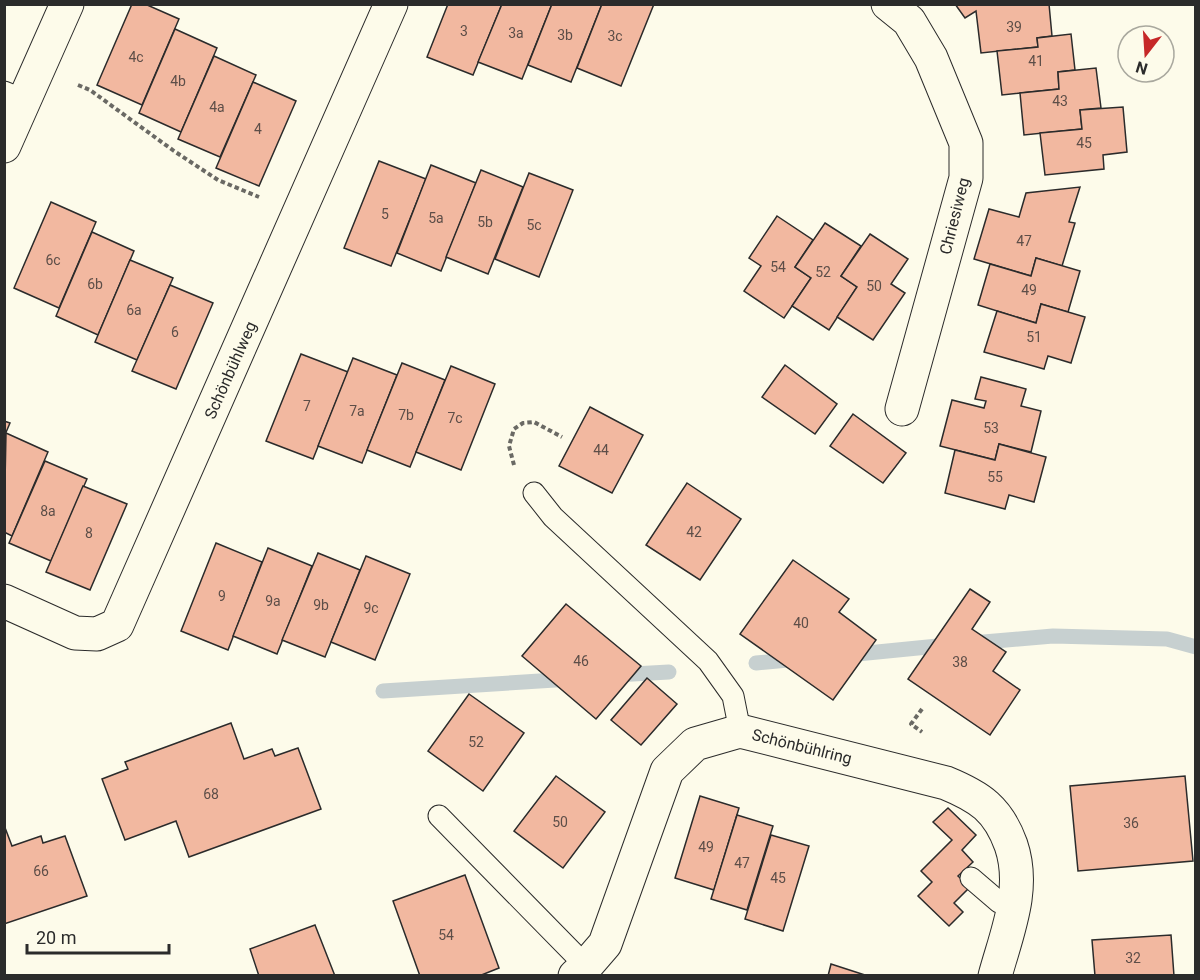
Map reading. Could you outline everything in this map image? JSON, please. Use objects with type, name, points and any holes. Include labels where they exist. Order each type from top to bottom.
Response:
[{"type":"street","points":[[4,146],[14,96],[67,4]]},
{"type":"street","name":"Schönbühlweg","points":[[4,601],[75,633],[97,634],[117,625],[391,4]]},
{"type":"street","name":"Chriesiweg","points":[[888,4],[909,21],[931,58],[966,143],[966,178],[902,409]]},
{"type":"street","name":"Schönbühlring","points":[[581,971],[605,944],[667,771],[695,744],[740,731],[946,783],[969,792],[985,803],[997,815],[1006,832],[1016,861],[1018,879],[1014,906],[995,975]]},
{"type":"lane","points":[[534,493],[553,517],[708,661],[733,696],[740,731]]},
{"type":"lane","points":[[439,816],[581,971]]},
{"type":"lane","points":[[971,878],[999,902],[1014,906]]},
{"type":"path","points":[[72,82],[90,90],[218,180],[299,213]]},
{"type":"path","points":[[534,493],[515,469],[509,446],[514,429],[523,423],[534,422],[562,437]]},
{"type":"building","points":[[132,4],[145,4],[179,19],[142,105],[97,85]]},
{"type":"building","points":[[448,4],[502,4],[473,75],[427,57]]},
{"type":"building","points":[[502,4],[552,4],[522,79],[478,62]]},
{"type":"building","points":[[552,4],[602,4],[571,82],[528,65]]},
{"type":"building","points":[[602,4],[654,4],[621,86],[577,68]]},
{"type":"building","points":[[955,4],[1049,4],[1052,36],[1037,38],[1038,47],[981,53],[976,11],[965,18]]},
{"type":"building","points":[[175,29],[217,48],[181,132],[139,113]]},
{"type":"building","points":[[1071,34],[1075,70],[1058,72],[1059,89],[1002,95],[997,51],[1038,47],[1037,38]]},
{"type":"building","points":[[214,56],[256,75],[220,157],[178,139]]},
{"type":"building","points":[[1096,68],[1101,108],[1080,110],[1082,129],[1024,135],[1020,93],[1059,89],[1058,72]]},
{"type":"building","points":[[253,82],[296,101],[259,186],[216,168]]},
{"type":"building","points":[[1123,107],[1127,152],[1103,155],[1104,169],[1045,175],[1040,133],[1082,129],[1080,110]]},
{"type":"building","points":[[379,161],[426,179],[391,266],[344,248]]},
{"type":"building","points":[[431,165],[476,183],[441,271],[397,253]]},
{"type":"building","points":[[481,170],[523,187],[488,274],[446,257]]},
{"type":"building","points":[[529,173],[573,190],[539,277],[495,259]]},
{"type":"building","points":[[1080,187],[1069,222],[1075,223],[1062,266],[1036,258],[1031,276],[974,259],[989,209],[1019,217],[1026,193]]},
{"type":"building","points":[[51,202],[96,222],[59,308],[14,288]]},
{"type":"building","points":[[777,216],[813,240],[795,267],[811,278],[784,318],[744,291],[761,266],[749,258]]},
{"type":"building","points":[[825,223],[861,246],[841,276],[857,287],[829,330],[792,306],[811,278],[795,267]]},
{"type":"building","points":[[92,232],[134,251],[98,335],[56,316]]},
{"type":"building","points":[[870,234],[908,259],[891,284],[905,293],[873,340],[837,317],[857,287],[841,276]]},
{"type":"building","points":[[1036,258],[1080,271],[1068,312],[1041,304],[1036,323],[978,305],[990,264],[1031,276]]},
{"type":"building","points":[[130,260],[173,278],[137,360],[95,342]]},
{"type":"building","points":[[170,285],[213,303],[176,389],[132,371]]},
{"type":"building","points":[[1041,304],[1085,317],[1071,363],[1048,356],[1044,369],[984,352],[997,311],[1036,323]]},
{"type":"building","points":[[301,354],[348,372],[313,459],[266,441]]},
{"type":"building","points":[[353,358],[397,375],[362,463],[318,446]]},
{"type":"building","points":[[402,363],[445,380],[410,467],[367,450]]},
{"type":"building","points":[[785,365],[837,404],[815,434],[762,397]]},
{"type":"building","points":[[451,366],[495,384],[461,470],[416,452]]},
{"type":"building","points":[[981,377],[1026,389],[1021,406],[1041,411],[1031,452],[999,444],[995,460],[940,446],[952,400],[984,408],[986,401],[975,399]]},
{"type":"building","points":[[590,407],[643,435],[612,493],[559,466]]},
{"type":"building","points":[[853,414],[906,453],[883,483],[830,446]]},
{"type":"building","points":[[4,421],[10,423],[4,437]]},
{"type":"building","points":[[6,433],[48,452],[12,536],[4,532]]},
{"type":"building","points":[[999,444],[1046,457],[1034,502],[1009,495],[1005,509],[945,493],[955,450],[995,460]]},
{"type":"building","points":[[45,461],[87,479],[51,561],[9,543]]},
{"type":"building","points":[[687,483],[741,519],[700,580],[646,545]]},
{"type":"building","points":[[83,486],[127,504],[90,590],[46,572]]},
{"type":"building","points":[[216,543],[262,562],[228,650],[181,631]]},
{"type":"building","points":[[268,548],[312,566],[277,654],[233,636]]},
{"type":"building","points":[[318,553],[360,570],[325,657],[282,640]]},
{"type":"building","points":[[366,556],[410,574],[375,660],[331,642]]},
{"type":"building","points":[[793,560],[849,599],[839,612],[876,640],[833,700],[740,634]]},
{"type":"building","points":[[970,589],[990,602],[972,629],[1006,652],[993,671],[1020,690],[990,735],[908,679]]},
{"type":"building","points":[[566,604],[641,666],[596,719],[522,656]]},
{"type":"building","points":[[647,678],[677,704],[641,745],[611,720]]},
{"type":"building","points":[[469,694],[524,733],[483,791],[428,751]]},
{"type":"building","points":[[231,723],[244,759],[272,749],[275,756],[298,748],[321,809],[189,857],[176,821],[125,840],[102,779],[128,769],[125,762]]},
{"type":"building","points":[[556,776],[605,812],[563,868],[514,831]]},
{"type":"building","points":[[1185,776],[1193,861],[1078,871],[1070,786]]},
{"type":"building","points":[[700,796],[739,808],[714,890],[675,878]]},
{"type":"building","points":[[948,808],[976,835],[962,850],[973,862],[958,876],[970,887],[954,903],[963,912],[949,926],[918,896],[932,882],[921,871],[952,840],[933,822]]},
{"type":"building","points":[[737,815],[773,826],[747,910],[711,899]]},
{"type":"building","points":[[4,825],[12,846],[41,836],[43,843],[65,836],[87,896],[4,924]]},
{"type":"building","points":[[771,835],[809,846],[783,931],[745,919]]},
{"type":"building","points":[[465,875],[499,968],[479,976],[420,976],[393,901]]},
{"type":"building","points":[[315,925],[335,976],[259,976],[250,949]]},
{"type":"building","points":[[1171,935],[1174,976],[1095,976],[1092,940]]},
{"type":"building","points":[[831,964],[868,976],[828,976]]},
{"type":"waterway","points":[[972,643],[1053,636],[1167,639],[1196,647]]},
{"type":"waterway","points":[[847,655],[948,645]]},
{"type":"waterway","points":[[756,663],[799,659]]},
{"type":"waterway","points":[[615,675],[669,672]]},
{"type":"waterway","points":[[383,691],[571,679]]}]
